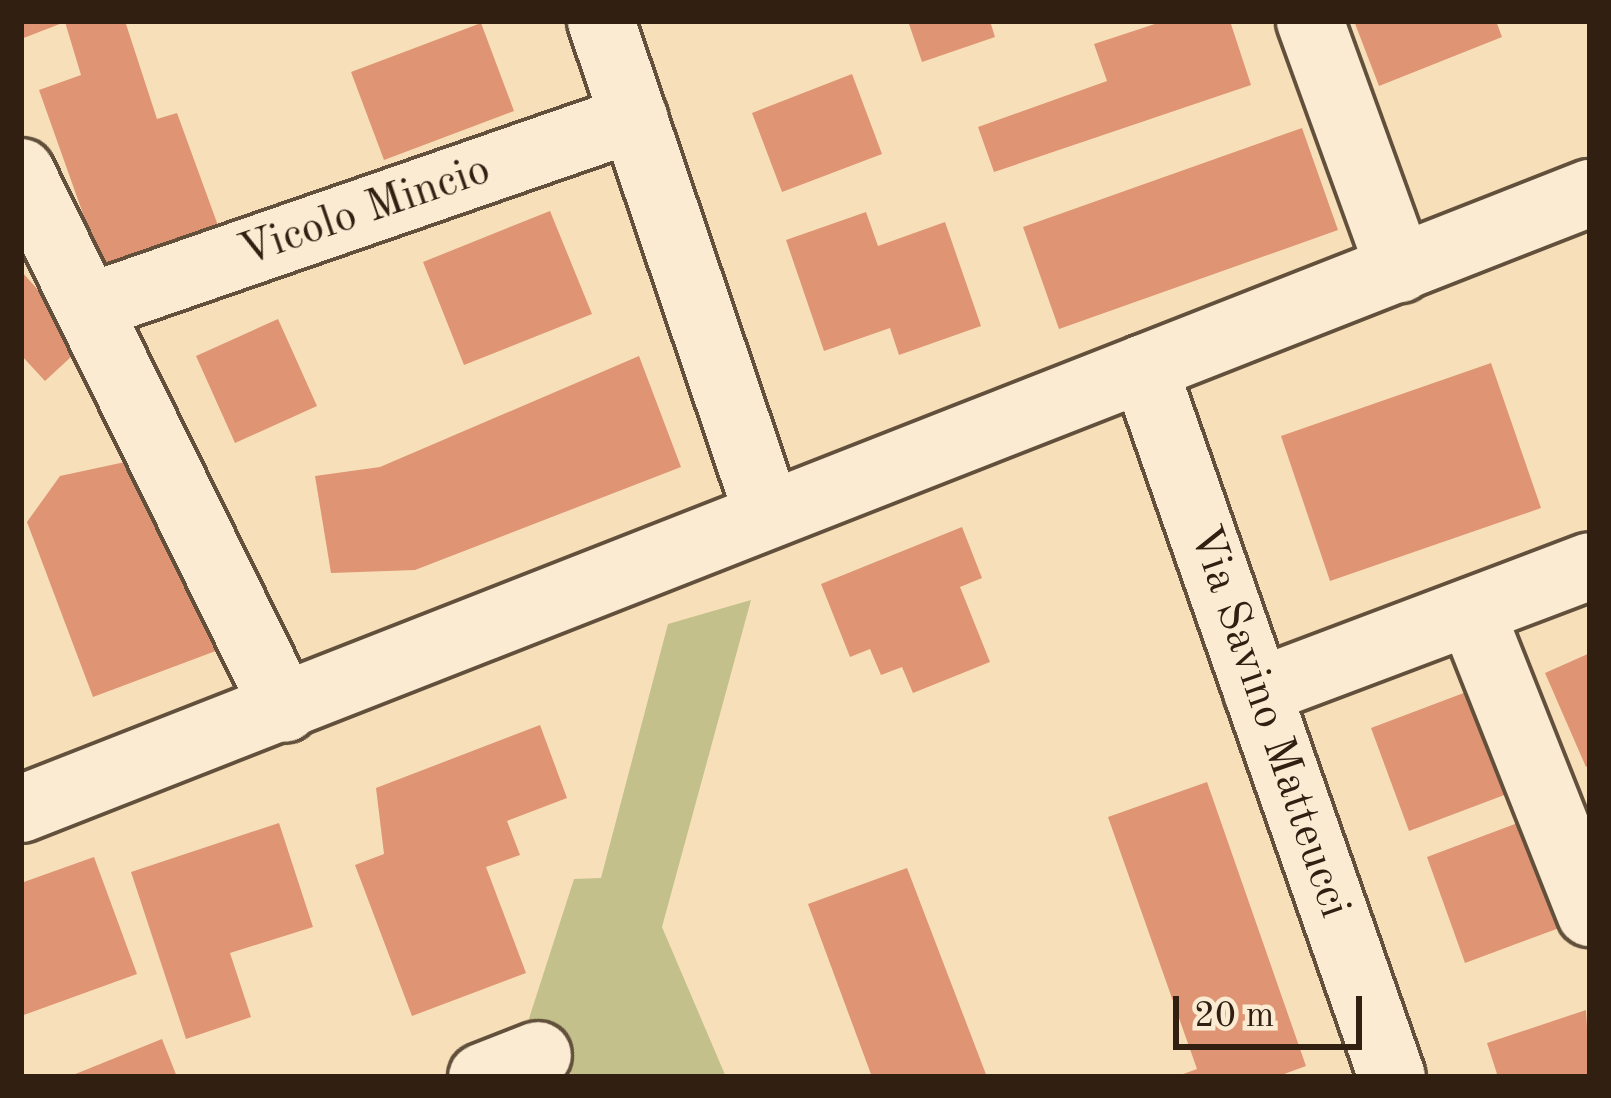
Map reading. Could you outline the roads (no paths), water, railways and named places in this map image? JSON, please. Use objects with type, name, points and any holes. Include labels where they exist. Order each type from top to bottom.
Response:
[{"type":"street","points":[[601,21],[768,515]]},
{"type":"street","points":[[1310,21],[1400,269]]},
{"type":"street","name":"Vicolo Mincio","points":[[95,305],[635,118]]},
{"type":"street","points":[[21,172],[95,305],[285,709]]},
{"type":"street","points":[[21,808],[285,709],[1590,193]]},
{"type":"street","name":"Via Savino Matteucci","points":[[1144,368],[1392,1077]]},
{"type":"street","points":[[1257,692],[1590,566]]},
{"type":"street","points":[[1471,611],[1590,913]]}]
